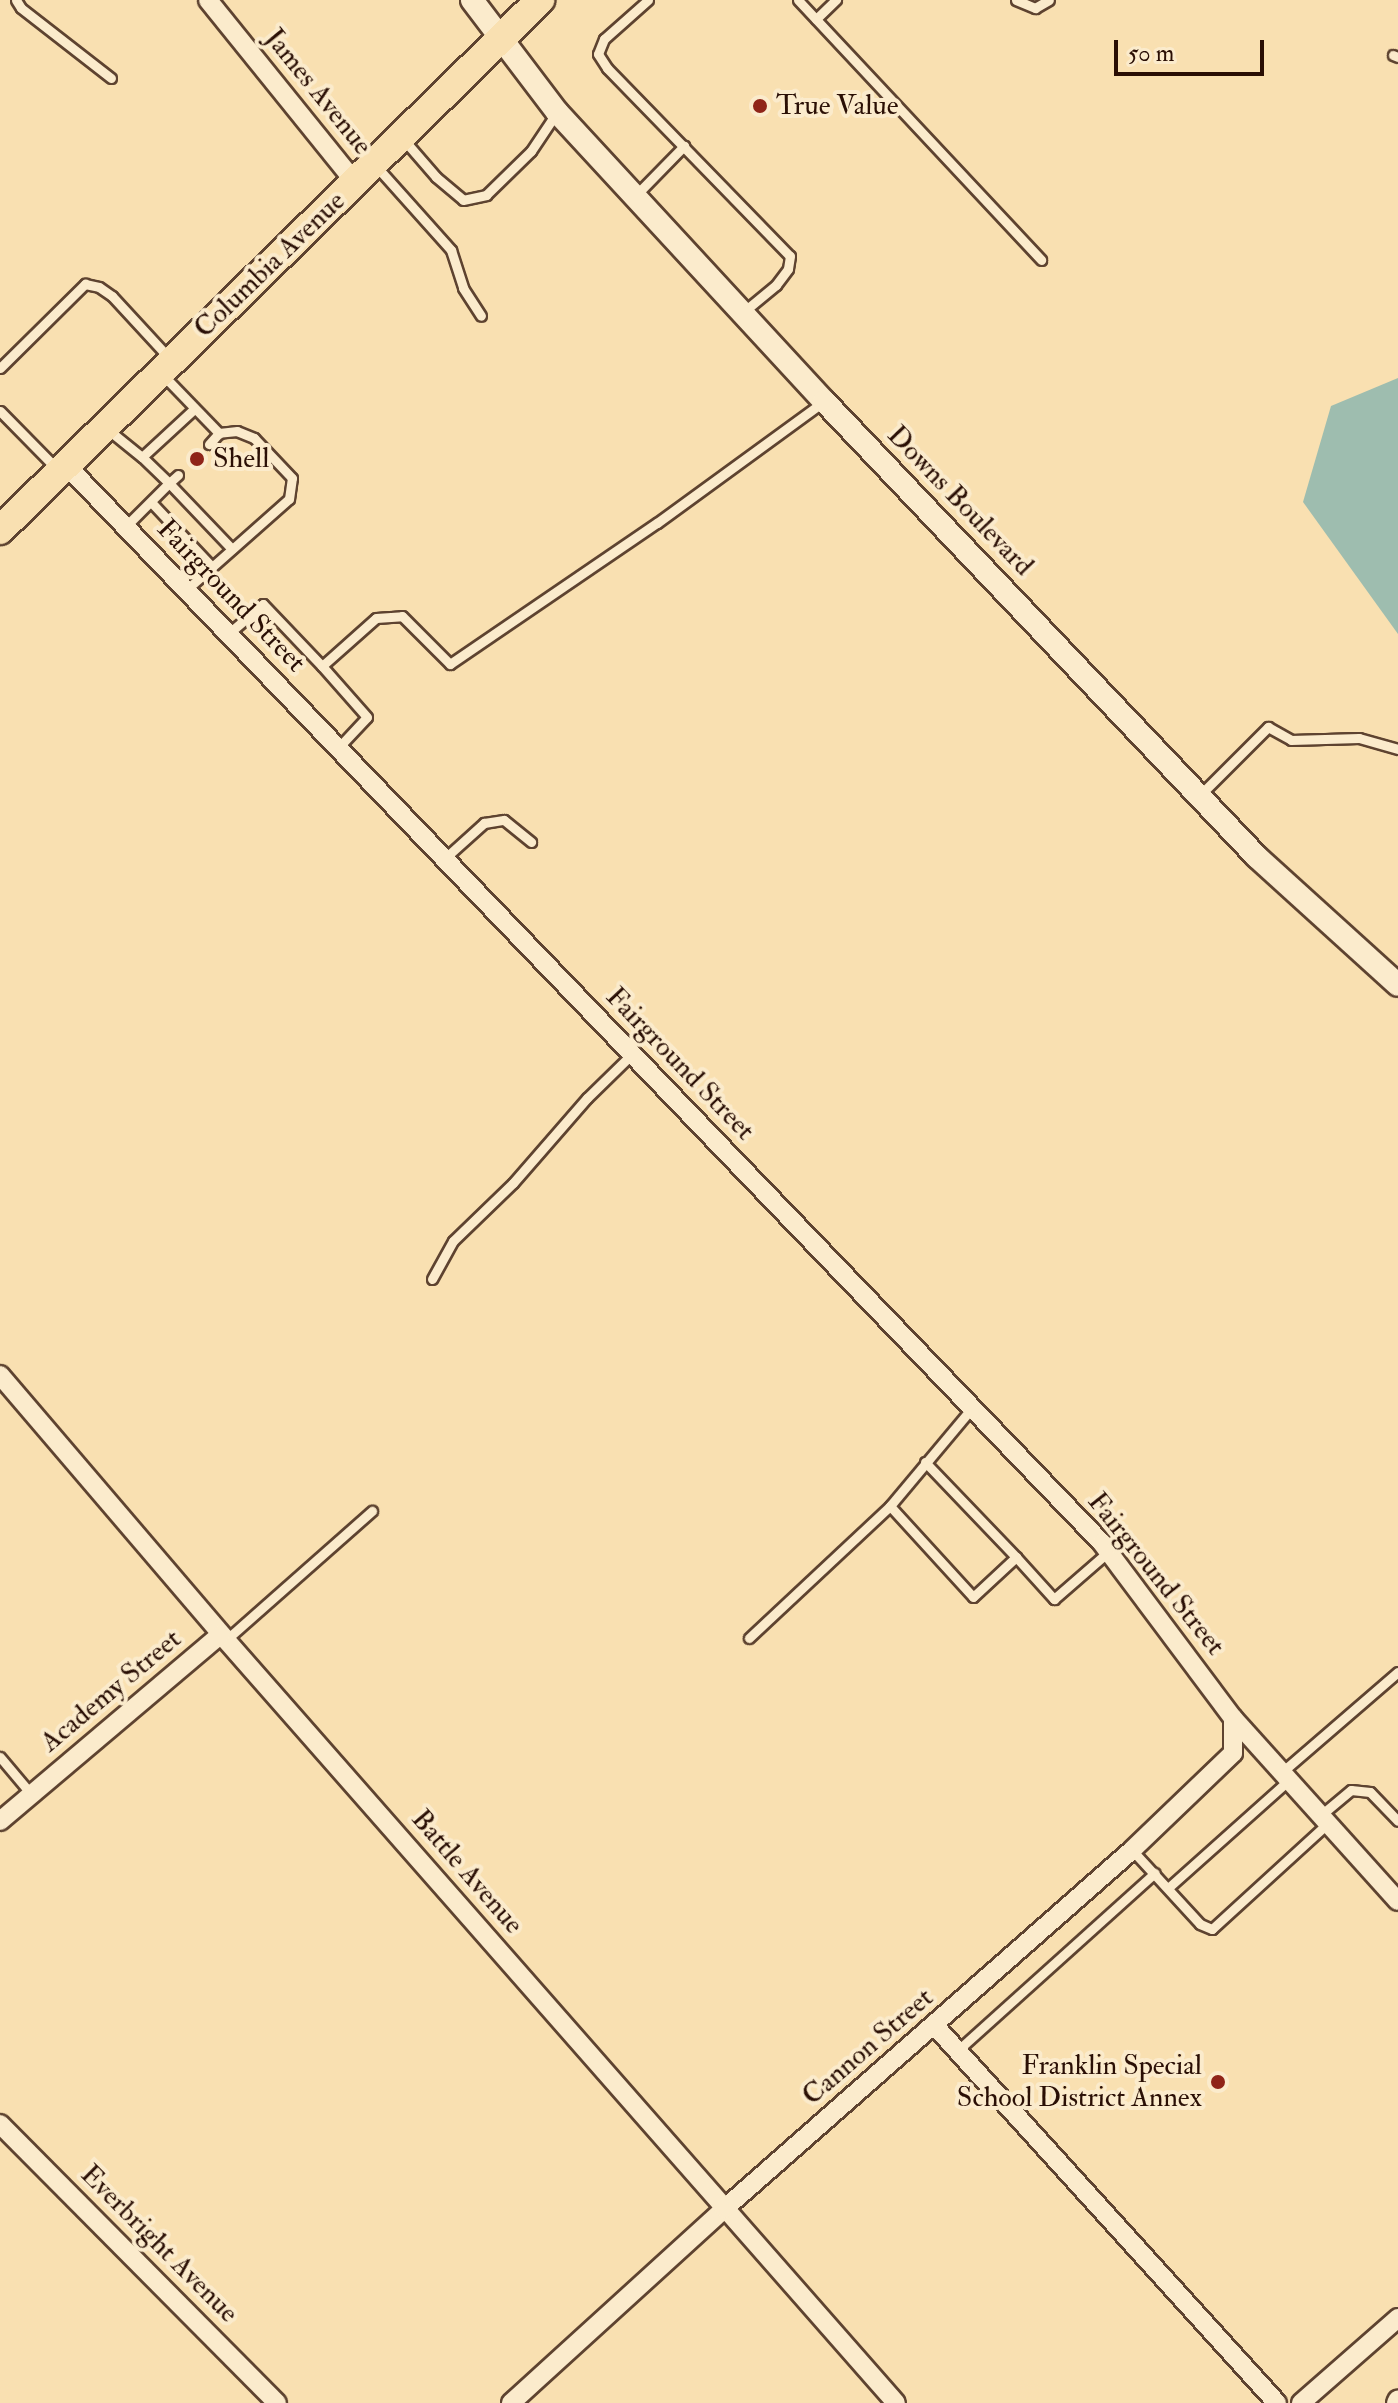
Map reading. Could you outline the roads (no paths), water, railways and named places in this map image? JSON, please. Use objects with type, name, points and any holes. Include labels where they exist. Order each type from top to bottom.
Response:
[{"type":"main road","name":"Columbia Avenue","points":[[0,530],[540,0]]},
{"type":"street","name":"James Avenue","points":[[208,0],[364,173]]},
{"type":"street","name":"Downs Boulevard","points":[[472,0],[557,112],[742,314],[1257,857],[1398,985]]},
{"type":"street","name":"Fairground Street","points":[[62,468],[186,590],[1108,1552],[1233,1718]]},
{"type":"street","name":"Battle Avenue","points":[[0,1375],[224,1637],[896,2403]]},
{"type":"street","name":"Academy Street","points":[[0,1821],[224,1637]]},
{"type":"street","points":[[1233,1718],[1398,1901]]},
{"type":"street","name":"Cannon Street","points":[[511,2403],[724,2209],[1132,1850],[1233,1753],[1233,1718]]},
{"type":"street","points":[[935,2026],[1277,2403]]},
{"type":"street","name":"Everbright Avenue","points":[[0,2124],[277,2403]]},
{"type":"street","points":[[1301,2403],[1398,2318]]},
{"type":"lane","points":[[16,0],[21,8],[111,78]]},
{"type":"lane","points":[[648,0],[604,39],[598,54],[607,68],[790,256],[788,269],[776,285],[742,314]]},
{"type":"lane","points":[[798,0],[1041,260]]},
{"type":"lane","points":[[816,19],[836,0]]},
{"type":"lane","points":[[1016,0],[1035,8],[1049,0]]},
{"type":"lane","points":[[401,136],[436,177],[463,200],[486,195],[531,151],[557,112]]},
{"type":"lane","points":[[633,197],[684,146]]},
{"type":"lane","points":[[364,173],[451,250],[463,288],[481,316]]},
{"type":"lane","points":[[0,368],[85,284],[99,287],[112,296],[166,366],[194,409],[219,433]]},
{"type":"lane","points":[[322,666],[376,618],[402,616],[450,664],[657,523],[824,401]]},
{"type":"lane","points":[[142,457],[194,409]]},
{"type":"lane","points":[[0,411],[62,468]]},
{"type":"lane","points":[[105,427],[142,457],[232,549]]},
{"type":"lane","points":[[186,590],[289,499],[292,478],[254,438],[237,431],[219,433],[209,444]]},
{"type":"lane","points":[[125,527],[178,475]]},
{"type":"lane","points":[[151,502],[212,567]]},
{"type":"lane","points":[[228,634],[263,604],[367,717],[338,748]]},
{"type":"lane","points":[[1199,796],[1268,727],[1291,740],[1359,738],[1398,749]]},
{"type":"lane","points":[[444,859],[484,823],[504,820],[531,842]]},
{"type":"lane","points":[[432,1279],[453,1241],[513,1183],[587,1098],[632,1054]]},
{"type":"lane","points":[[749,1638],[890,1506],[972,1408]]},
{"type":"lane","points":[[925,1462],[1054,1599],[1108,1552]]},
{"type":"lane","points":[[890,1506],[973,1597],[1016,1557]]},
{"type":"lane","points":[[224,1637],[372,1511]]},
{"type":"lane","points":[[1168,1888],[1398,1672]]},
{"type":"lane","points":[[0,1757],[31,1794]]},
{"type":"lane","points":[[1132,1850],[1200,1924],[1212,1929],[1351,1790],[1370,1792],[1398,1821]]},
{"type":"lane","points":[[957,2051],[1155,1873]]},
{"type":"place","name":"True Value","points":[[760,106]]},
{"type":"place","name":"Shell","points":[[197,459]]},
{"type":"place","name":"Franklin Special School District Annex","points":[[1218,2082]]}]
